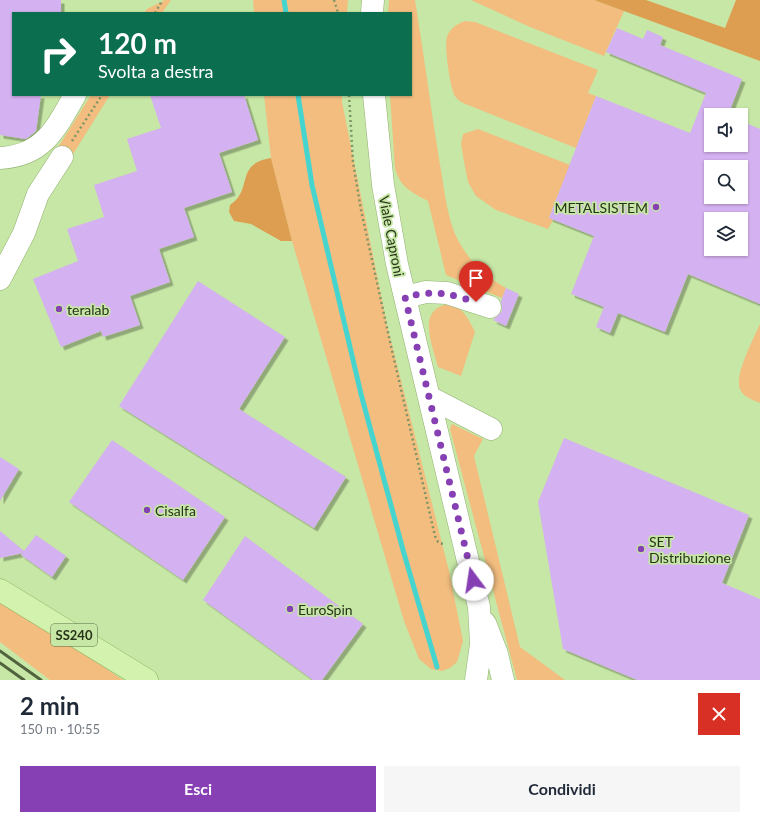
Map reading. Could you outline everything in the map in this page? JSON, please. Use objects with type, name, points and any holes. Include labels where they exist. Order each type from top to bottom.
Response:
[{"type":"main road","name":"SS240","points":[[0,590],[147,680]]},
{"type":"street","points":[[372,0],[372,12]]},
{"type":"street","points":[[0,158],[10,157],[34,149],[52,134],[74,96]]},
{"type":"street","name":"Viale Caproni","points":[[374,96],[383,185],[405,297],[479,607],[481,644],[476,680]]},
{"type":"street","points":[[0,279],[24,233],[38,194],[62,157]]},
{"type":"street","points":[[405,297],[426,292],[447,293],[490,307]]},
{"type":"street","points":[[429,397],[491,429]]},
{"type":"street","points":[[479,607],[497,654],[503,680]]},
{"type":"path","points":[[334,0],[338,12]]},
{"type":"path","points":[[156,12],[162,1]]},
{"type":"path","points":[[62,157],[101,96]]},
{"type":"path","points":[[349,96],[353,162],[380,298],[435,536],[438,542],[451,548]]},
{"type":"shaded area","points":[[165,0],[171,0],[163,12],[145,12],[147,9]]},
{"type":"shaded area","points":[[253,0],[348,0],[347,12],[254,12]]},
{"type":"shaded area","points":[[389,0],[415,0],[445,197],[450,218],[457,238],[471,260],[493,280],[506,288],[502,298],[446,275],[428,201],[416,195],[407,188],[397,175],[395,168],[390,96],[412,96],[412,12],[388,12]]},
{"type":"shaded area","points":[[471,0],[594,0],[624,11],[604,56],[530,27]]},
{"type":"shaded area","points":[[594,0],[646,0],[725,28],[736,0],[760,0],[760,61]]},
{"type":"shaded area","points":[[465,21],[475,22],[598,70],[588,93],[596,96],[576,148],[461,102],[456,98],[449,76],[446,42],[448,34],[452,29]]},
{"type":"shaded area","points":[[90,96],[109,96],[68,162],[55,152]]},
{"type":"shaded area","points":[[264,96],[342,96],[387,325],[449,571],[463,641],[457,662],[450,668],[442,671],[431,669],[419,659],[404,621],[292,241],[271,158]]},
{"type":"shaded area","points":[[478,129],[570,165],[549,217],[553,220],[548,229],[496,210],[476,196],[468,182],[461,144],[463,134]]},
{"type":"shaded area","points":[[271,158],[292,241],[281,241],[251,224],[234,221],[229,212],[230,205],[237,199],[241,192],[248,171],[252,166],[260,161]]},
{"type":"shaded area","points":[[450,304],[462,311],[468,318],[475,332],[461,376],[438,367],[430,339],[430,320],[433,313],[439,307]]},
{"type":"shaded area","points":[[760,324],[760,403],[743,394],[739,383],[742,366]]},
{"type":"shaded area","points":[[452,424],[483,439],[474,456],[520,647],[565,680],[517,680],[450,429]]},
{"type":"shaded area","points":[[0,602],[62,639],[123,680],[50,680],[0,642]]},
{"type":"building","points":[[0,0],[61,0],[61,12],[12,12],[12,96],[41,96],[36,131],[26,139],[0,135]]},
{"type":"building","name":"METALSISTEM","points":[[617,28],[643,39],[647,30],[663,37],[660,45],[742,79],[731,108],[704,108],[704,152],[748,152],[748,124],[760,129],[760,304],[688,274],[665,332],[618,313],[610,333],[596,327],[604,307],[571,294],[594,236],[549,218],[596,96],[690,133],[706,93],[606,52]]},
{"type":"building","points":[[150,96],[244,96],[258,140],[219,153],[232,192],[184,208],[194,237],[159,249],[170,282],[130,296],[140,325],[103,337],[101,331],[61,347],[33,279],[78,261],[67,229],[104,217],[94,185],[137,171],[127,139],[161,128]]},
{"type":"building","points":[[198,281],[285,337],[239,409],[346,477],[314,528],[119,406]]},
{"type":"building","points":[[506,288],[519,294],[506,326],[493,320],[502,311],[501,301]]},
{"type":"building","name":"SET Distribuzione","points":[[564,438],[749,515],[722,583],[760,599],[760,680],[637,680],[563,649],[538,502]]},
{"type":"building","name":"Cisalfa","points":[[112,440],[225,517],[183,580],[69,502]]},
{"type":"building","points":[[0,457],[19,469],[0,501]]},
{"type":"building","points":[[0,531],[24,551],[36,535],[66,556],[52,577],[21,555],[23,553],[0,558]]},
{"type":"building","points":[[245,536],[363,624],[322,680],[313,680],[203,600]]},
{"type":"waterway","points":[[284,0],[286,12]]},
{"type":"waterway","points":[[298,96],[312,185],[361,394],[403,550],[437,667]]},
{"type":"railway","points":[[0,651],[41,680]]},
{"type":"railway","points":[[0,663],[24,680]]},
{"type":"place","name":"METALSISTEM","points":[[656,207]]},
{"type":"place","name":"teralab","points":[[59,309]]},
{"type":"place","name":"Cisalfa","points":[[147,510]]},
{"type":"place","name":"SET Distribuzione","points":[[641,549]]},
{"type":"place","name":"EuroSpin","points":[[290,609]]},
{"type":"route","points":[[473,580],[405,297],[426,292],[447,293],[476,302]]}]
